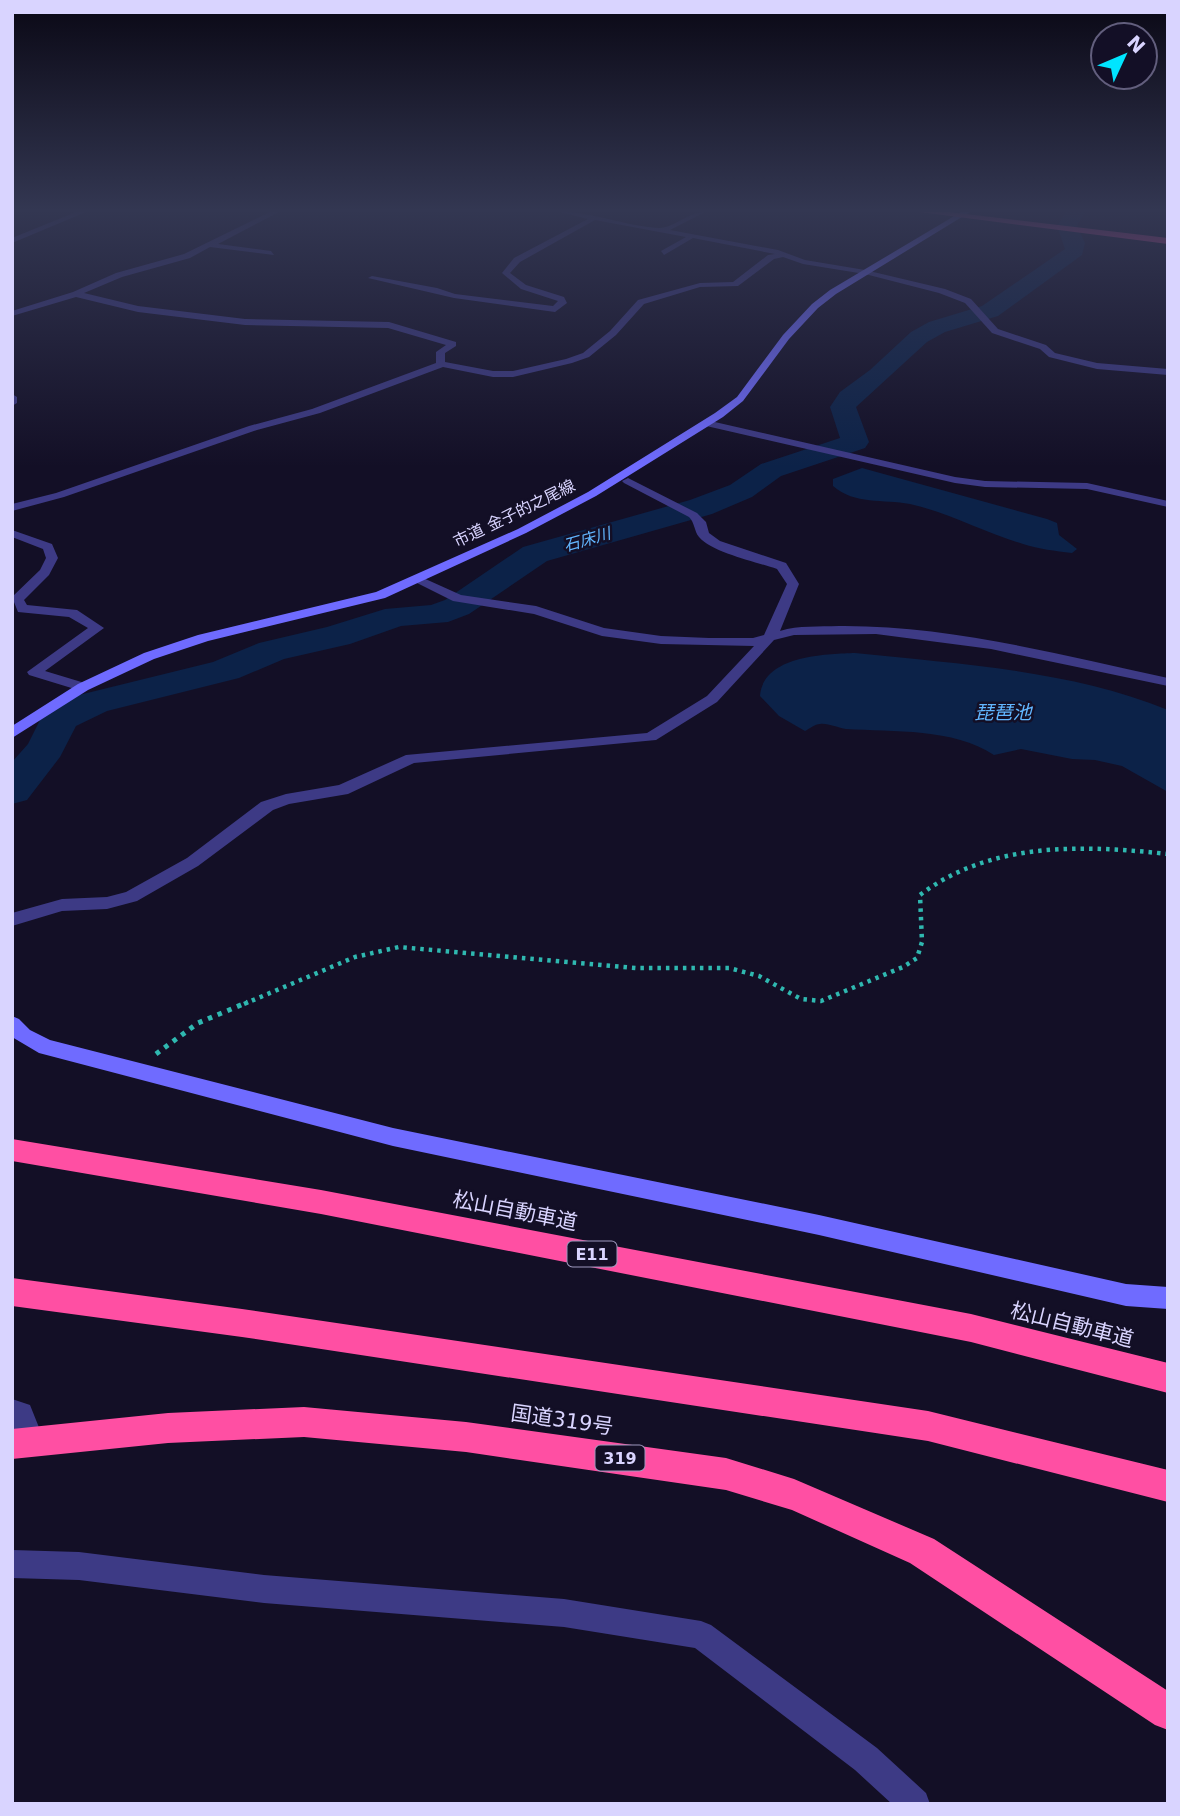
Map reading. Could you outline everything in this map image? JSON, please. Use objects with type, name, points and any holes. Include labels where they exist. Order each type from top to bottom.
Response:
[{"type":"highway","name":"松山自動車道","points":[[12,1150],[321,1202],[971,1328],[1168,1378]]},
{"type":"highway","points":[[12,1292],[242,1323],[928,1426],[1168,1486]]},
{"type":"highway","name":"国道319号","points":[[22,1442],[168,1428],[304,1422],[466,1437],[726,1474],[794,1495],[922,1550],[1168,1712]]},
{"type":"street","points":[[12,314],[67,297]]},
{"type":"street","points":[[87,297],[138,309],[245,322],[403,327],[453,344],[441,352],[439,361],[442,364]]},
{"type":"street","points":[[460,297],[555,309],[562,303],[561,299],[553,297]]},
{"type":"street","points":[[12,508],[60,495],[253,428],[316,411],[442,364],[493,374],[513,374],[569,361],[586,355],[613,333],[641,302],[659,297]]},
{"type":"street","name":"市道 金子的之尾線","points":[[12,733],[83,687],[149,656],[203,638],[355,601],[417,580],[522,531],[592,494],[740,399],[786,337],[815,306],[829,297]]},
{"type":"street","points":[[957,297],[968,301],[995,331],[1043,347],[1052,355],[1097,366],[1168,372]]},
{"type":"street","points":[[12,397],[12,403]]},
{"type":"street","points":[[706,423],[965,481],[1087,486],[1168,505]]},
{"type":"street","points":[[12,920],[69,904],[113,902],[140,893],[166,879],[267,806],[286,799],[342,790],[401,761],[651,737],[712,699],[769,638],[793,584],[782,566],[716,544],[704,534],[700,522],[686,511],[628,481]]},
{"type":"street","points":[[12,533],[48,547],[52,558],[45,572],[17,599],[23,608],[72,613],[97,628],[34,672],[83,687]]},
{"type":"street","points":[[417,580],[458,598],[536,610],[602,632],[661,640],[753,642],[794,631],[876,630],[992,645],[1168,682]]},
{"type":"street","points":[[12,1024],[23,1036],[46,1047],[393,1137],[819,1225],[1126,1295],[1168,1298]]},
{"type":"street","points":[[12,1412],[21,1414],[22,1442]]},
{"type":"street","points":[[12,1564],[79,1566],[264,1589],[564,1613],[701,1635],[866,1759],[915,1804]]},
{"type":"path","points":[[140,1071],[163,1046],[198,1024],[355,957],[399,947],[636,968],[729,968],[759,976],[801,999],[821,1001],[903,967],[917,958],[922,942],[920,895],[933,883],[958,871],[986,860],[1031,851],[1096,850],[1168,854]]},
{"type":"water","points":[[862,468],[1047,519],[1057,523],[1059,535],[1077,549],[1072,553],[1029,546],[925,508],[860,499],[833,486],[833,479]]},
{"type":"water","name":"琵琶池","points":[[855,653],[974,665],[1053,677],[1131,697],[1168,710],[1168,792],[1122,766],[1095,760],[1072,759],[1021,749],[994,755],[960,740],[903,731],[846,729],[823,724],[805,731],[779,716],[760,696],[764,682],[772,672],[784,665],[813,656]]},
{"type":"waterway","name":"石床川","points":[[12,790],[46,748],[59,719],[93,703],[226,670],[272,651],[337,636],[397,616],[436,615],[457,607],[535,554],[701,507],[741,491],[771,470],[855,442],[843,407],[849,398],[879,375],[919,337],[937,327],[990,311],[1010,297]]}]
